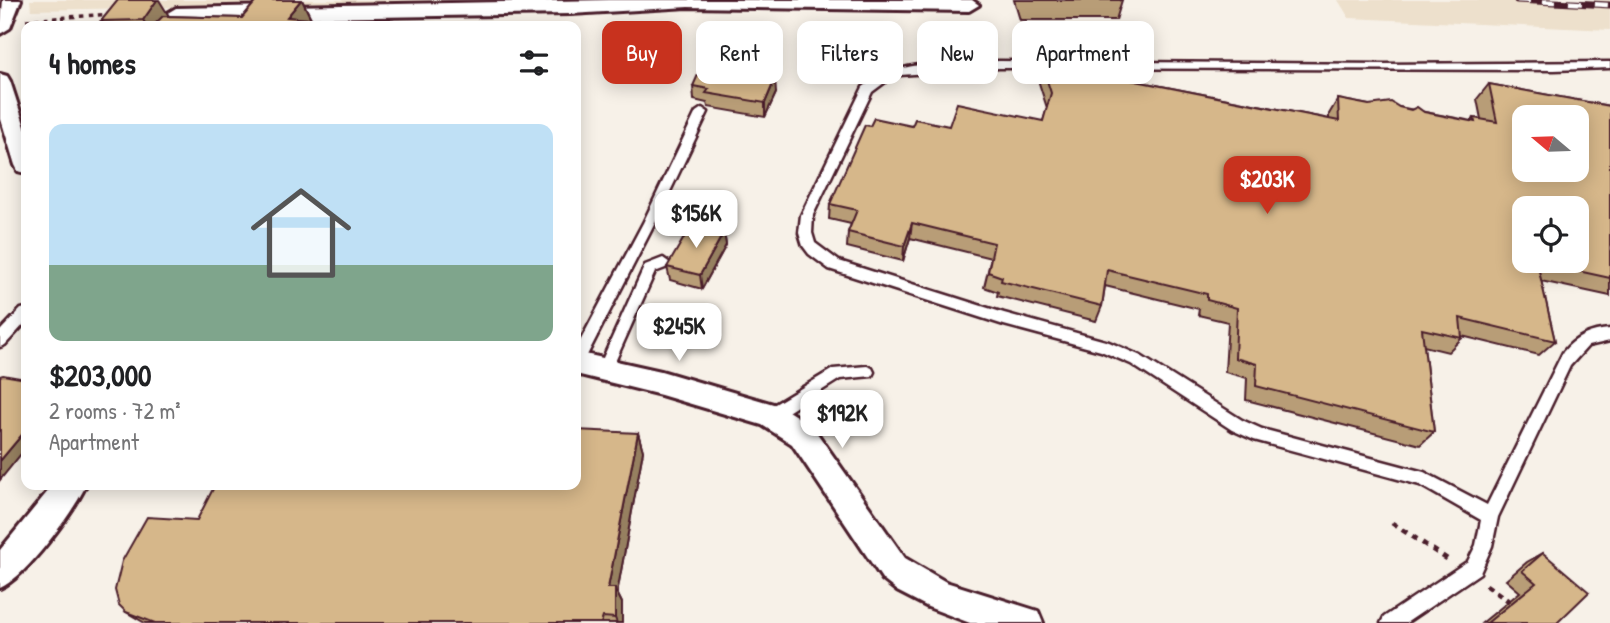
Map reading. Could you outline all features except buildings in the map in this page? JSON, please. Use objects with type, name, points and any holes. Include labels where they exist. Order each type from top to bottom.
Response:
[{"type":"street","points":[[176,14],[571,8],[688,1],[969,5]]},
{"type":"street","points":[[565,21],[571,8]]},
{"type":"street","points":[[0,81],[7,131],[21,156]]},
{"type":"street","points":[[581,364],[769,415],[802,435],[894,569],[912,584],[947,599],[1026,623]]},
{"type":"street","points":[[0,592],[11,561],[67,490]]},
{"type":"lane","points":[[1490,516],[1424,479],[1259,435],[1237,425],[1136,360],[1104,346],[1004,319],[834,265],[809,245],[804,232],[807,215],[867,90],[882,78],[901,71],[946,67],[1054,66],[1492,68],[1610,65]]},
{"type":"lane","points":[[581,353],[649,223],[702,112]]},
{"type":"lane","points":[[605,369],[650,269],[663,263]]},
{"type":"lane","points":[[0,341],[21,318]]},
{"type":"lane","points":[[1390,623],[1474,567],[1484,547],[1490,516],[1572,350],[1581,342],[1610,335]]},
{"type":"lane","points":[[769,415],[838,373],[867,372]]},
{"type":"path","points":[[7,12],[124,13]]},
{"type":"shaded area","points":[[30,0],[553,0],[31,10]]},
{"type":"shaded area","points":[[1338,0],[1610,0],[1610,30],[1349,18]]},
{"type":"railway","points":[[1517,0],[1610,5]]}]
